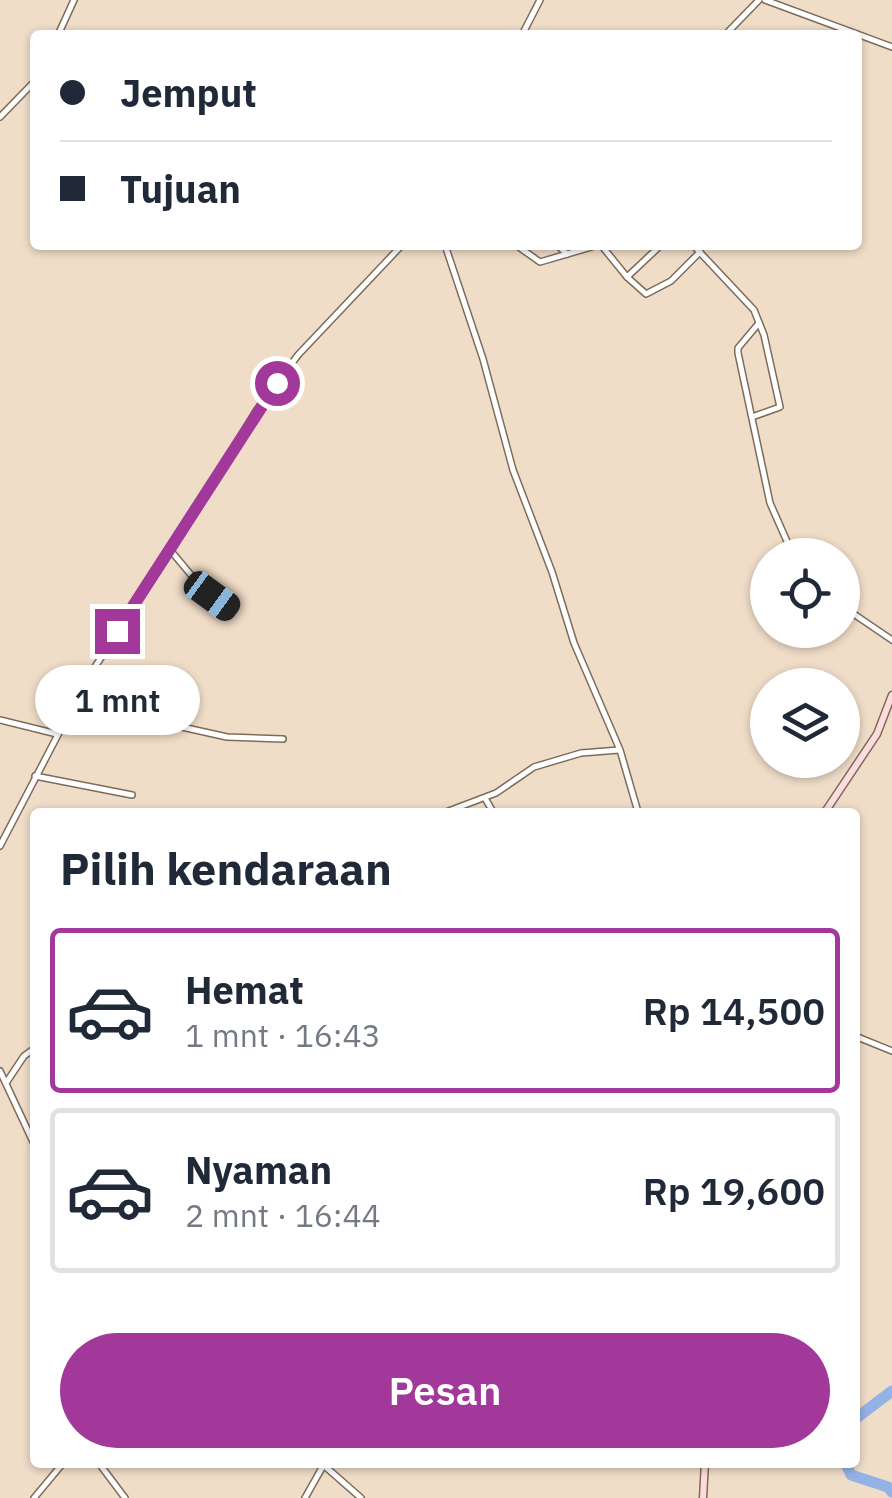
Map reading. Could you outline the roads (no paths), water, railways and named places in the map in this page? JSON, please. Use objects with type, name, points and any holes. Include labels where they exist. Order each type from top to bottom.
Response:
[{"type":"street","points":[[60,30],[74,0]]},
{"type":"street","points":[[525,30],[540,0]]},
{"type":"street","points":[[731,30],[762,0],[845,30]]},
{"type":"street","points":[[862,36],[892,47]]},
{"type":"street","points":[[0,117],[30,86]]},
{"type":"street","points":[[0,846],[74,703],[256,412],[298,355],[397,250]]},
{"type":"street","points":[[447,250],[483,359],[513,470],[552,572],[574,644],[620,750],[637,808]]},
{"type":"street","points":[[522,250],[537,262],[582,250]]},
{"type":"street","points":[[563,250],[568,254]]},
{"type":"street","points":[[604,250],[644,293],[651,294],[671,281],[700,252]]},
{"type":"street","points":[[627,277],[657,250]]},
{"type":"street","points":[[698,250],[754,310],[760,323],[780,402],[778,410],[752,417]]},
{"type":"street","points":[[760,323],[738,353],[770,503],[785,538]]},
{"type":"street","points":[[171,552],[202,588],[230,610]]},
{"type":"street","points":[[860,618],[892,640]]},
{"type":"street","points":[[828,808],[877,734],[892,695]]},
{"type":"street","points":[[74,703],[227,737],[283,739]]},
{"type":"street","points":[[0,720],[57,734]]},
{"type":"street","points":[[457,808],[485,798],[534,768],[581,753],[620,750]]},
{"type":"street","points":[[36,776],[132,796]]},
{"type":"street","points":[[485,798],[491,808]]},
{"type":"street","points":[[860,1038],[892,1052]]},
{"type":"street","points":[[6,1083],[30,1052]]},
{"type":"street","points":[[0,1071],[30,1135]]},
{"type":"street","points":[[34,1498],[59,1468]]},
{"type":"street","points":[[102,1468],[125,1498]]},
{"type":"street","points":[[305,1498],[319,1468]]},
{"type":"street","points":[[326,1468],[362,1498]]},
{"type":"street","points":[[334,1474],[337,1468]]},
{"type":"street","points":[[702,1498],[705,1468]]},
{"type":"waterway","points":[[860,1415],[892,1391]]},
{"type":"waterway","points":[[848,1468],[851,1475],[888,1487],[892,1492]]}]
